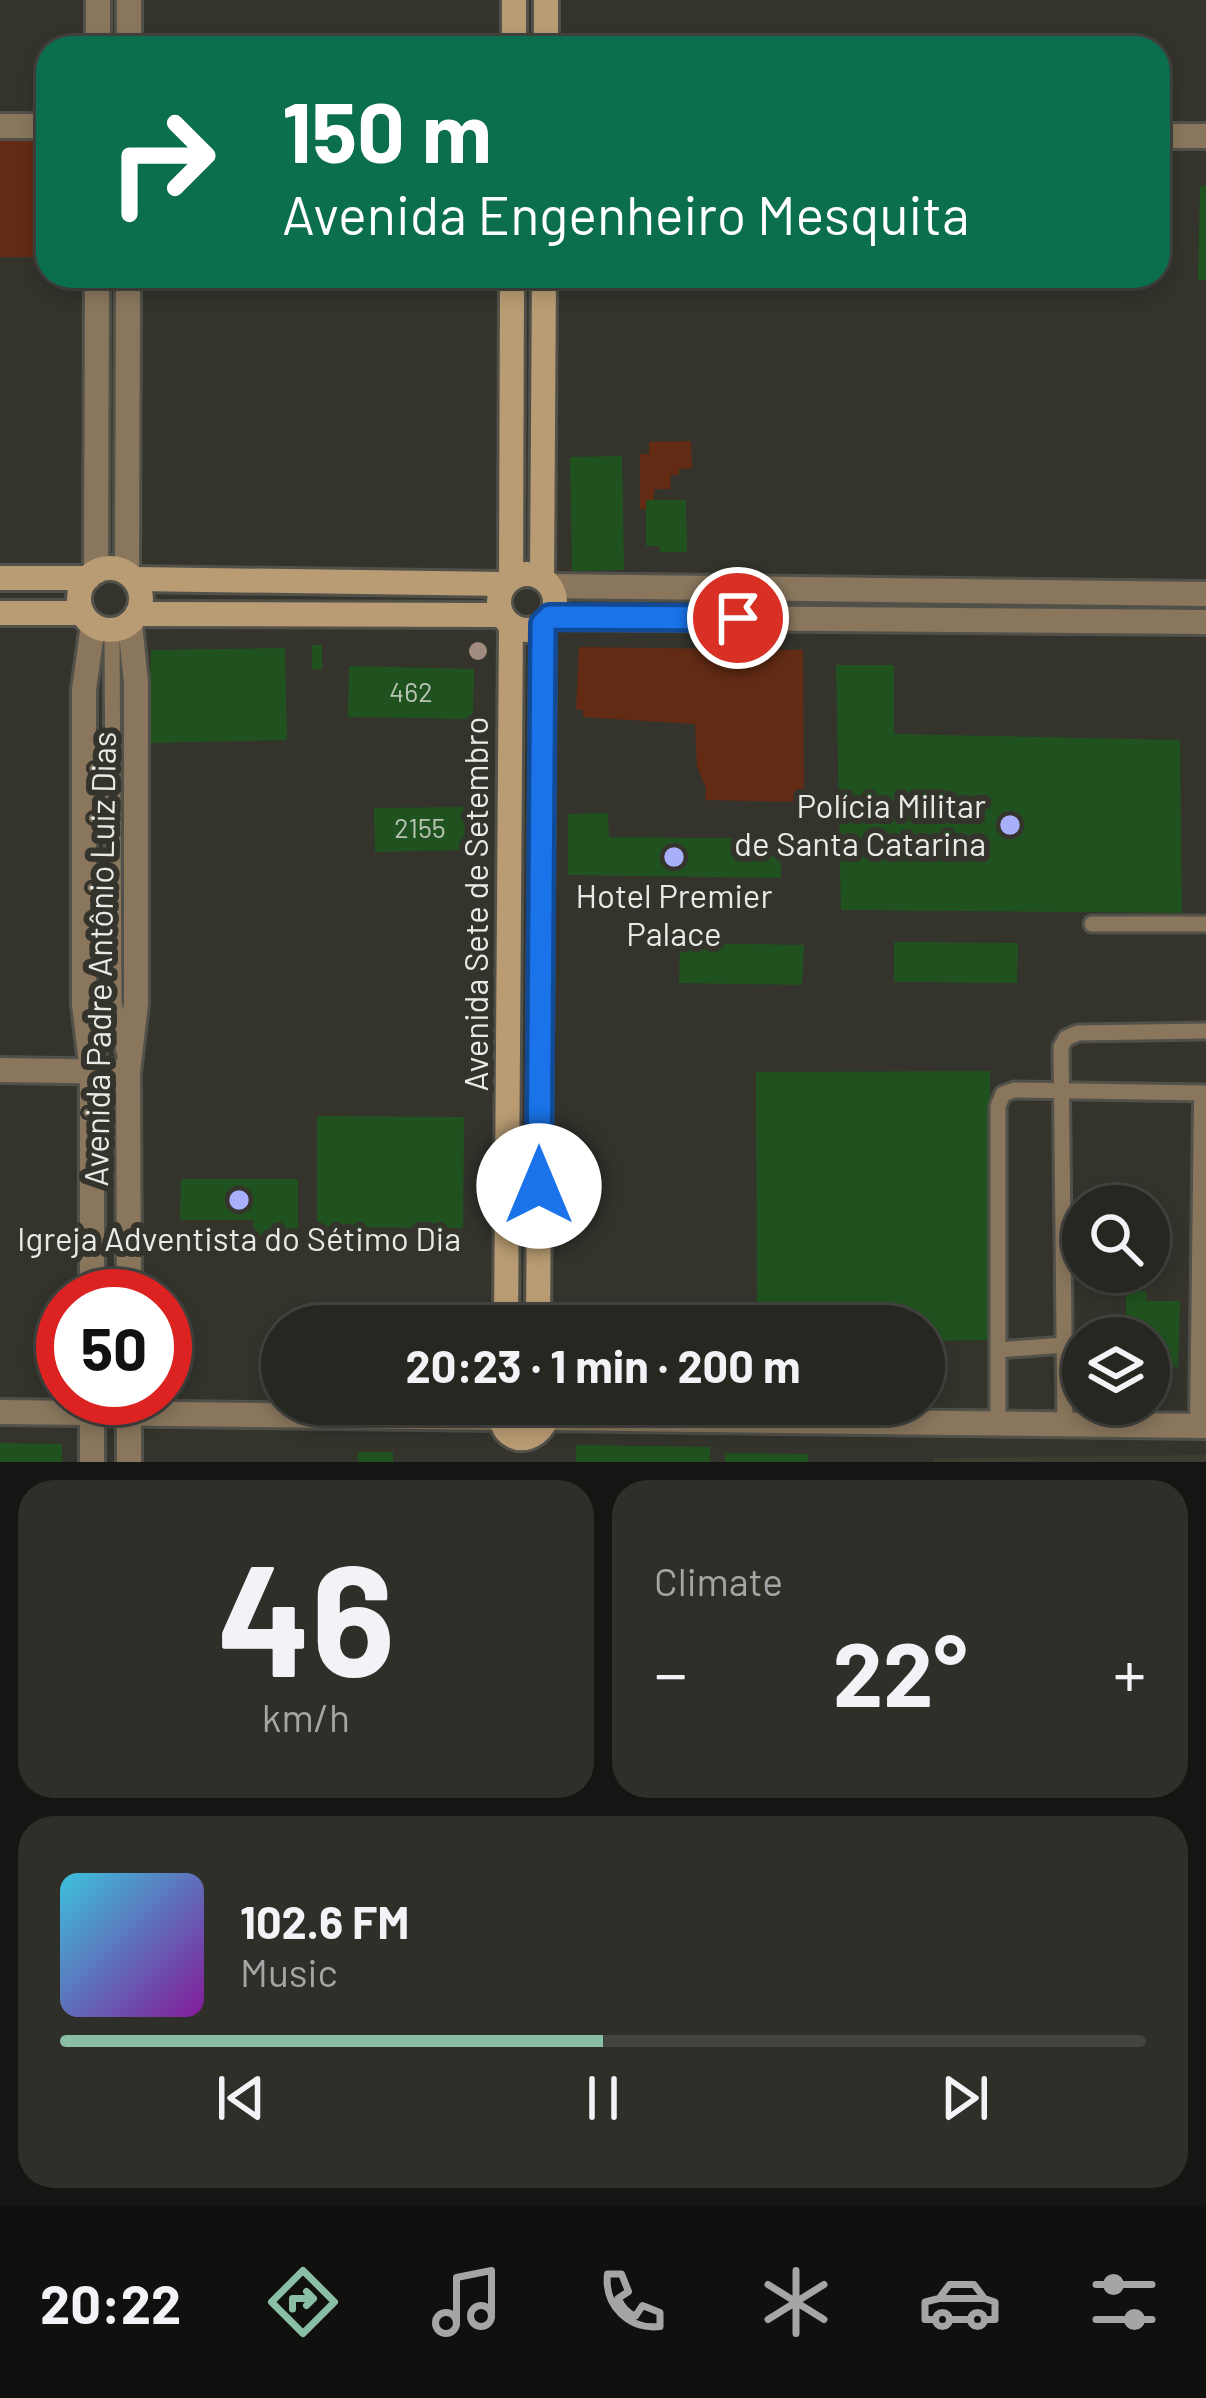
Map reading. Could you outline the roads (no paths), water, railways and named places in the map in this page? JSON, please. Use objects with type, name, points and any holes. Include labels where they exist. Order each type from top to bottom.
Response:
[{"type":"main road","points":[[514,0],[514,36]]},
{"type":"main road","points":[[546,0],[546,36]]},
{"type":"main road","points":[[506,620],[499,599],[508,582],[512,288]]},
{"type":"main road","points":[[0,613],[111,621],[331,615],[506,620],[528,630],[547,621],[555,601],[546,582],[544,288]]},
{"type":"main road","points":[[512,351],[544,351]]},
{"type":"main road","points":[[0,578],[92,575],[106,569],[131,576],[331,583],[508,582],[526,574],[546,582]]},
{"type":"main road","points":[[92,575],[80,595],[111,621]]},
{"type":"main road","points":[[111,621],[141,596],[131,576]]},
{"type":"main road","points":[[331,583],[331,615]]},
{"type":"main road","name":"Avenida Sete de Setembro","points":[[506,620],[506,1305]]},
{"type":"main road","name":"Avenida Sete de Setembro","points":[[538,1305],[547,621]]},
{"type":"main road","points":[[503,1425],[506,1462]]},
{"type":"main road","points":[[508,1425],[518,1439],[534,1425]]},
{"type":"main road","points":[[537,1462],[540,1425]]},
{"type":"street","points":[[98,0],[98,36]]},
{"type":"street","points":[[129,0],[129,36]]},
{"type":"street","points":[[0,126],[36,126]]},
{"type":"street","points":[[1170,136],[1206,136]]},
{"type":"street","points":[[92,575],[97,288]]},
{"type":"street","points":[[128,288],[131,576]]},
{"type":"street","points":[[546,582],[1206,594]]},
{"type":"street","name":"Avenida Padre Antônio Luiz Dias","points":[[92,1269],[92,1072],[84,1004],[84,690],[111,621]]},
{"type":"street","name":"Avenida Padre Antônio Luiz Dias","points":[[111,621],[136,683],[136,982],[128,1072],[129,1269]]},
{"type":"street","points":[[547,621],[1206,622]]},
{"type":"street","points":[[0,1070],[128,1072]]},
{"type":"street","points":[[1134,1425],[1204,1426],[1206,1104]]},
{"type":"street","points":[[192,1408],[261,1410]]},
{"type":"street","points":[[0,1412],[36,1410]]},
{"type":"street","points":[[945,1423],[1062,1424]]},
{"type":"street","points":[[92,1425],[92,1462]]},
{"type":"street","points":[[129,1425],[130,1462]]},
{"type":"lane","points":[[111,621],[114,1002],[128,1072]]},
{"type":"lane","points":[[1092,924],[1206,924]]},
{"type":"lane","points":[[92,1072],[114,1002]]},
{"type":"lane","points":[[1063,1317],[1061,1047],[1066,1038],[1078,1033],[1206,1031]]},
{"type":"lane","points":[[998,1424],[998,1106],[1004,1094],[1014,1090],[1206,1093]]},
{"type":"lane","points":[[998,1350],[1062,1345]]},
{"type":"place","name":"Polícia Militar de Santa Catarina","points":[[1010,825]]},
{"type":"place","name":"Hotel Premier Palace","points":[[674,857]]},
{"type":"place","name":"Igreja Adventista do Sétimo Dia","points":[[239,1200]]}]
